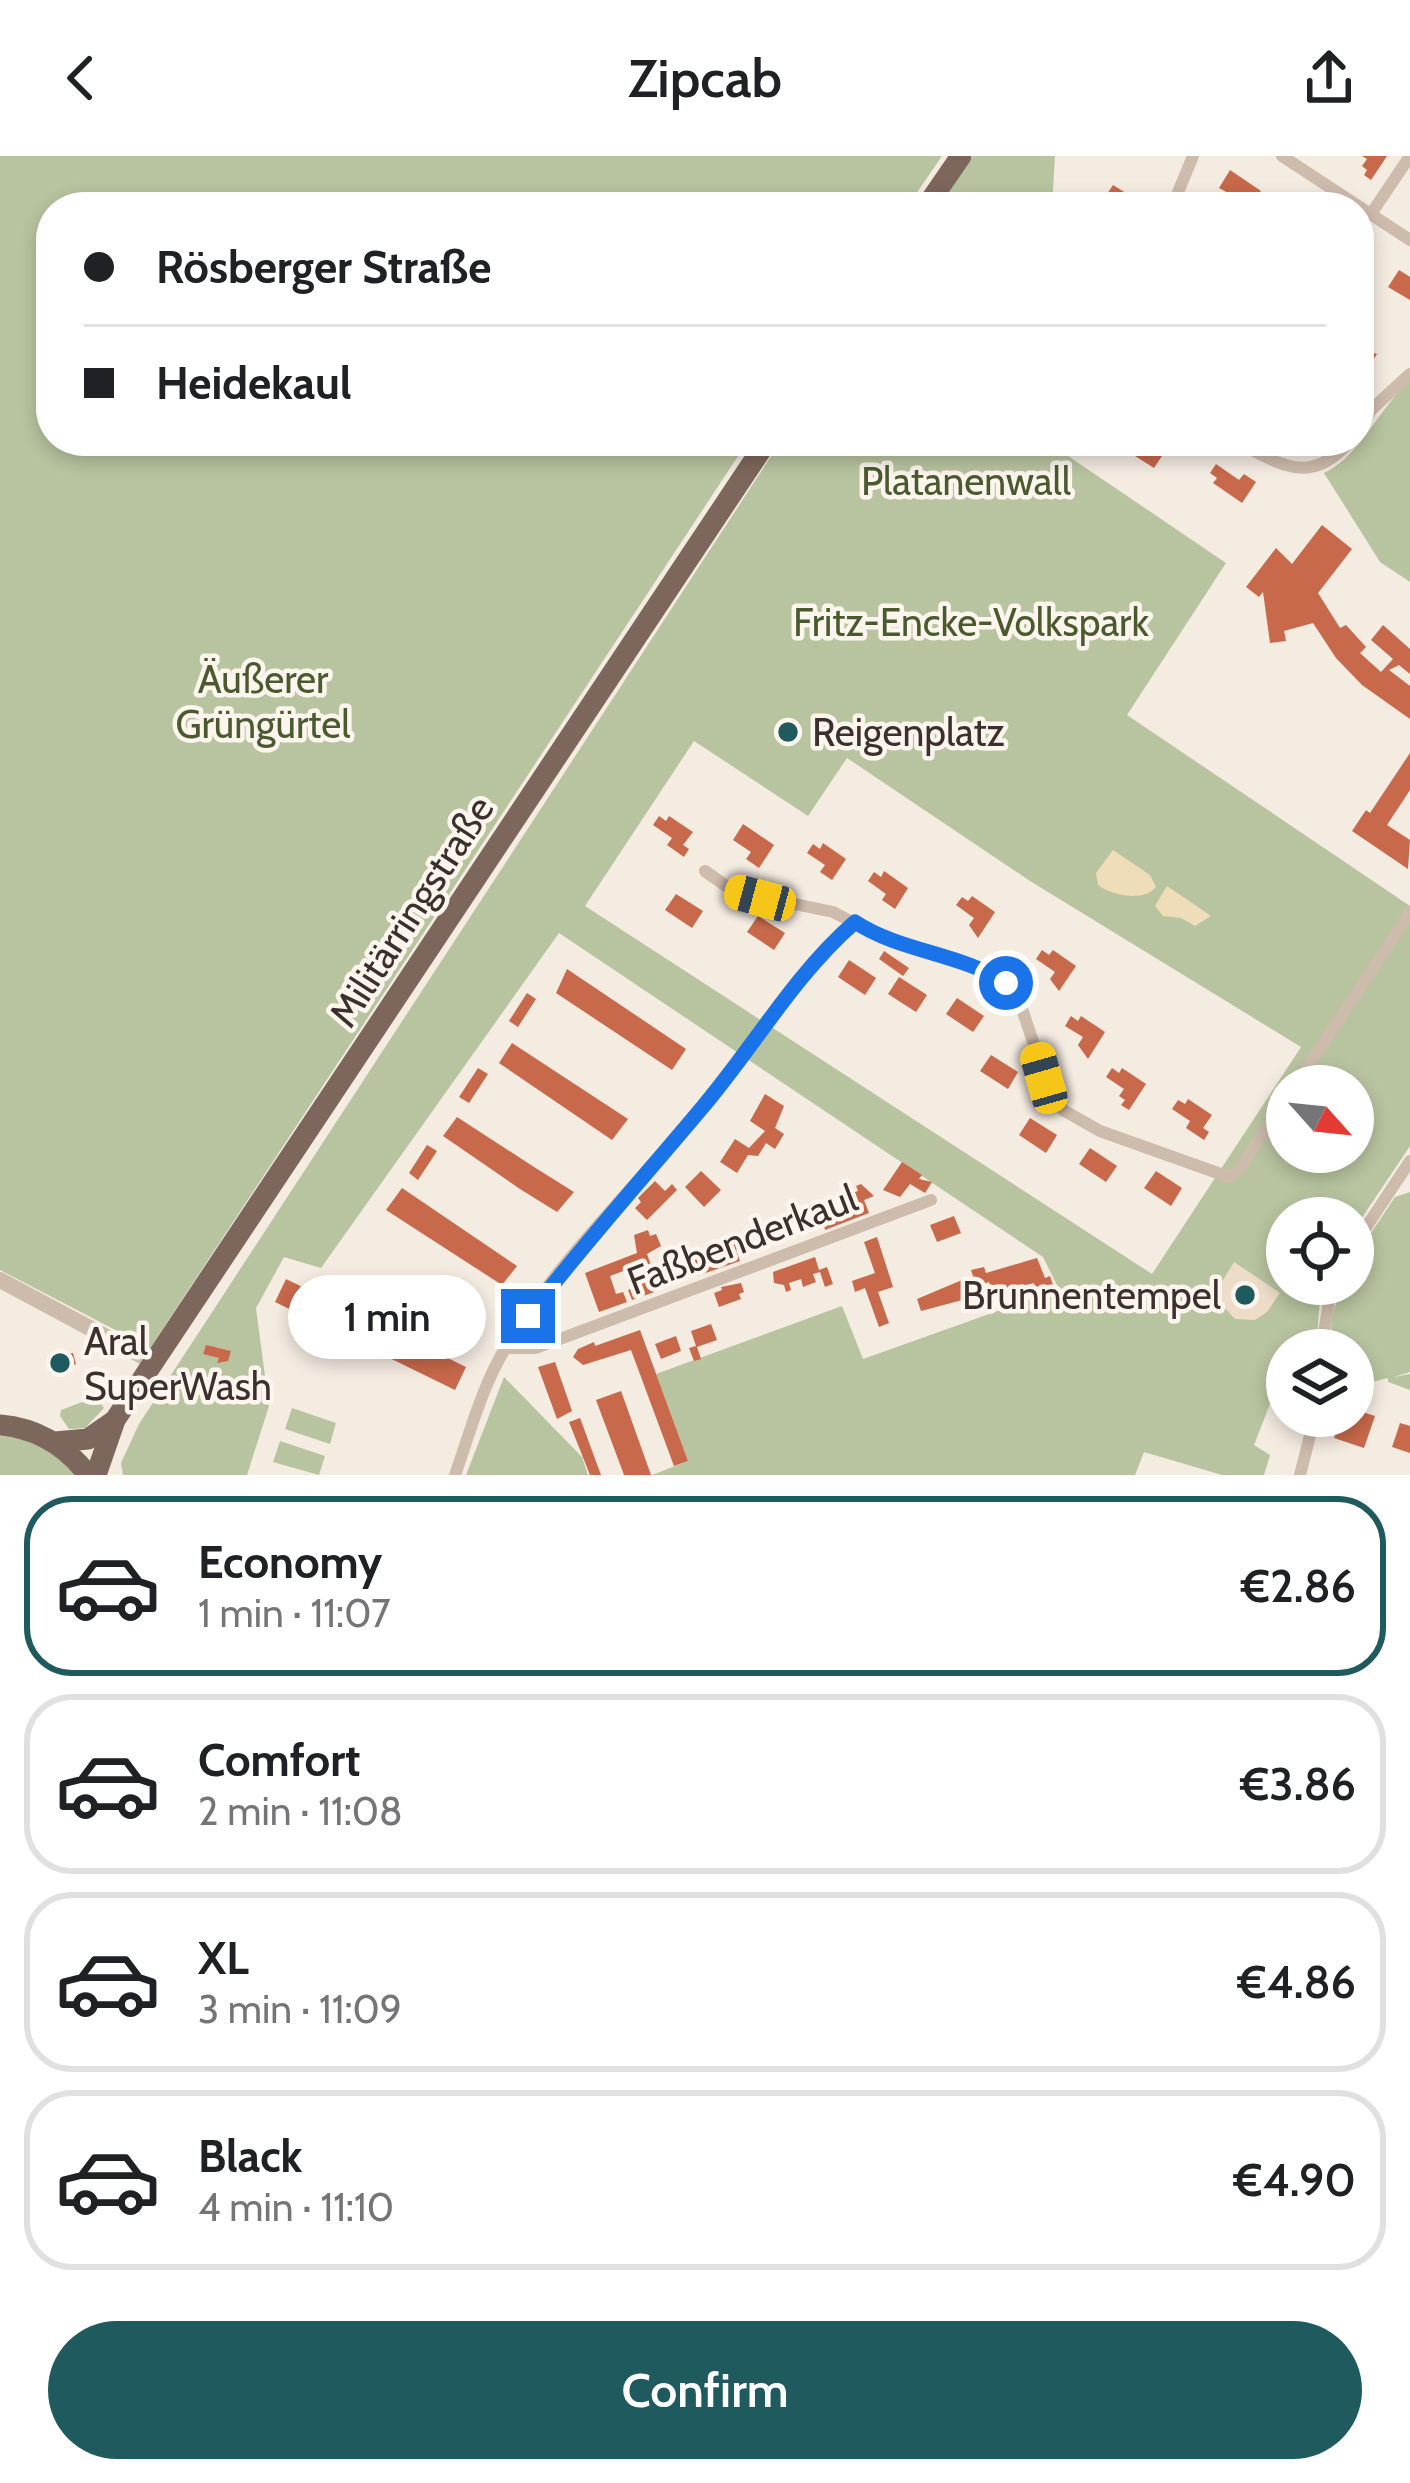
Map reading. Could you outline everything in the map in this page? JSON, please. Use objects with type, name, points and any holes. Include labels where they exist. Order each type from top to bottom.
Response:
[{"type":"main road","points":[[936,192],[961,156]]},
{"type":"main road","name":"Militärringstraße","points":[[92,1475],[115,1420],[757,456]]},
{"type":"main road","points":[[55,1442],[88,1439],[115,1420]]},
{"type":"main road","points":[[0,1425],[55,1442],[92,1475]]},
{"type":"street","points":[[1178,192],[1193,156]]},
{"type":"street","points":[[1282,156],[1337,192]]},
{"type":"street","points":[[1374,210],[1410,156]]},
{"type":"street","points":[[1374,216],[1410,240]]},
{"type":"street","points":[[1374,407],[1410,374]]},
{"type":"street","points":[[1269,456],[1299,469],[1335,456]]},
{"type":"street","points":[[705,871],[733,891],[807,905],[883,938],[987,970],[1006,983],[1024,1008],[1044,1078],[1063,1110],[1100,1131],[1229,1177],[1266,1129]]},
{"type":"street","points":[[1309,1065],[1410,912]]},
{"type":"street","points":[[455,1475],[505,1348],[583,1245],[703,1107],[802,975],[855,922]]},
{"type":"street","points":[[1374,1217],[1407,1170]]},
{"type":"street","name":"Faßbenderkaul","points":[[505,1348],[536,1348],[931,1200]]},
{"type":"street","points":[[0,1280],[155,1363]]},
{"type":"street","points":[[1300,1475],[1310,1437]]},
{"type":"green space","name":"Äußerer Grüngürtel","points":[[0,156],[942,156],[917,192],[36,192],[36,456],[738,456],[150,1348],[0,1270]]},
{"type":"green space","points":[[973,156],[1055,156],[1053,192],[949,192]]},
{"type":"green space","points":[[1410,381],[1410,582],[1380,562],[1324,473],[1348,456],[1374,456],[1374,423]]},
{"type":"green space","name":"Fritz-Encke-Volkspark","points":[[771,456],[1068,456],[1226,563],[1127,715],[1410,906],[1410,1146],[1374,1200],[1266,1197],[1266,1305],[1320,1305],[1318,1329],[1266,1329],[1266,1415],[1254,1445],[1270,1455],[1264,1475],[1222,1475],[1144,1452],[1135,1475],[652,1475],[688,1461],[656,1374],[842,1306],[863,1359],[1059,1289],[1043,1257],[559,933],[321,1268],[284,1257],[256,1308],[269,1406],[247,1475],[123,1475],[121,1463],[139,1424]],"holes":[[[694,741],[808,816],[847,758],[1030,881],[1301,1047],[1289,1065],[1374,1065],[1374,1173],[1266,1173],[1266,1100],[1152,1274],[585,906]]]},
{"type":"green space","points":[[1410,1192],[1410,1372],[1394,1377],[1410,1374],[1410,1390],[1388,1378],[1374,1382],[1374,1329],[1331,1329],[1336,1305],[1374,1305],[1374,1228],[1395,1197]]},
{"type":"green space","points":[[504,1377],[582,1457],[588,1475],[466,1475]]},
{"type":"green space","points":[[94,1393],[104,1408],[85,1428],[69,1429],[61,1410]]},
{"type":"green space","points":[[292,1408],[336,1423],[330,1444],[285,1429]]},
{"type":"green space","points":[[0,1436],[41,1447],[75,1475],[0,1475]]},
{"type":"green space","points":[[280,1441],[325,1456],[319,1475],[273,1462]]},
{"type":"sand","points":[[1113,850],[1150,875],[1156,887],[1144,895],[1128,896],[1098,885],[1096,873]]},
{"type":"sand","points":[[1167,886],[1211,916],[1195,926],[1163,916],[1155,906]]},
{"type":"shaded area","points":[[1234,1262],[1266,1284],[1266,1305],[1272,1305],[1255,1320],[1235,1319],[1217,1300]]},
{"type":"building","points":[[1362,156],[1387,156],[1371,180],[1364,175],[1367,170],[1362,166],[1367,159]]},
{"type":"building","points":[[1230,170],[1261,191],[1226,192],[1219,188]]},
{"type":"building","points":[[1399,270],[1410,277],[1410,300],[1388,287]]},
{"type":"building","points":[[1135,456],[1162,456],[1154,468]]},
{"type":"building","points":[[1216,464],[1239,480],[1244,474],[1256,482],[1242,503],[1213,483],[1217,478],[1210,473]]},
{"type":"building","points":[[1322,525],[1352,549],[1318,593],[1340,628],[1346,625],[1366,647],[1360,653],[1381,672],[1393,659],[1371,640],[1383,625],[1410,649],[1410,674],[1399,665],[1389,670],[1410,686],[1410,719],[1362,685],[1336,658],[1313,623],[1284,631],[1286,641],[1270,643],[1263,592],[1259,597],[1246,587],[1276,548],[1292,564]]},
{"type":"building","points":[[1410,753],[1410,790],[1387,825],[1410,840],[1408,869],[1352,831],[1366,810],[1370,813]]},
{"type":"building","points":[[659,816],[666,821],[669,816],[693,832],[683,845],[689,849],[684,857],[667,845],[672,838],[653,825]]},
{"type":"building","points":[[743,824],[774,845],[759,868],[746,859],[751,852],[733,840]]},
{"type":"building","points":[[823,843],[846,859],[832,880],[820,872],[825,865],[807,853],[813,844],[820,849]]},
{"type":"building","points":[[884,871],[908,888],[895,909],[882,900],[886,894],[868,881],[874,872],[881,877]]},
{"type":"building","points":[[676,894],[703,911],[692,928],[665,910]]},
{"type":"building","points":[[972,896],[995,912],[978,938],[969,925],[974,918],[956,905],[962,897],[968,901]]},
{"type":"building","points":[[758,916],[785,933],[774,950],[747,932]]},
{"type":"building","points":[[1042,950],[1049,955],[1053,950],[1076,966],[1059,991],[1050,979],[1055,972],[1036,959]]},
{"type":"building","points":[[884,951],[909,968],[903,976],[879,959]]},
{"type":"building","points":[[849,960],[876,978],[865,995],[838,977]]},
{"type":"building","points":[[567,969],[686,1049],[672,1070],[556,993]]},
{"type":"building","points":[[899,977],[927,995],[916,1012],[888,994]]},
{"type":"building","points":[[527,993],[536,999],[518,1027],[509,1021]]},
{"type":"building","points":[[957,998],[984,1016],[973,1032],[946,1014]]},
{"type":"building","points":[[1071,1016],[1078,1021],[1081,1016],[1105,1032],[1088,1059],[1078,1045],[1083,1037],[1065,1026]]},
{"type":"building","points":[[512,1043],[628,1119],[612,1140],[499,1063]]},
{"type":"building","points":[[991,1055],[1018,1072],[1008,1089],[980,1071]]},
{"type":"building","points":[[478,1068],[488,1074],[469,1103],[459,1097]]},
{"type":"building","points":[[1112,1068],[1119,1073],[1122,1068],[1146,1084],[1129,1110],[1121,1105],[1125,1100],[1119,1096],[1124,1089],[1106,1077]]},
{"type":"building","points":[[765,1094],[784,1106],[775,1128],[784,1134],[775,1149],[766,1143],[758,1156],[748,1155],[737,1173],[720,1162],[735,1139],[749,1148],[765,1131],[750,1121]]},
{"type":"building","points":[[1188,1099],[1212,1115],[1203,1128],[1209,1132],[1204,1140],[1186,1128],[1190,1121],[1172,1109],[1178,1100],[1185,1104]]},
{"type":"building","points":[[457,1117],[574,1192],[557,1212],[520,1189],[443,1136]]},
{"type":"building","points":[[1030,1118],[1057,1135],[1046,1153],[1019,1135]]},
{"type":"building","points":[[427,1145],[437,1151],[418,1180],[409,1173]]},
{"type":"building","points":[[1090,1148],[1117,1166],[1106,1182],[1079,1164]]},
{"type":"building","points":[[902,1162],[922,1175],[919,1179],[932,1182],[925,1193],[910,1184],[900,1197],[883,1190]]},
{"type":"building","points":[[701,1171],[721,1190],[704,1207],[685,1187]]},
{"type":"building","points":[[1156,1171],[1182,1188],[1171,1206],[1144,1188]]},
{"type":"building","points":[[655,1181],[665,1191],[672,1184],[677,1190],[647,1220],[635,1208]]},
{"type":"building","points":[[861,1184],[874,1196],[864,1200],[869,1213],[818,1229],[810,1208],[830,1203],[832,1210],[842,1206],[839,1198],[858,1191],[856,1186]]},
{"type":"building","points":[[402,1188],[517,1266],[502,1285],[386,1210]]},
{"type":"building","points":[[954,1216],[961,1233],[937,1242],[930,1225]]},
{"type":"building","points":[[648,1230],[650,1236],[656,1234],[661,1246],[647,1254],[660,1290],[632,1300],[628,1290],[635,1287],[629,1269],[610,1276],[616,1294],[623,1292],[627,1302],[599,1312],[585,1273],[637,1253],[634,1235]]},
{"type":"building","points":[[738,1237],[742,1248],[736,1250],[740,1261],[697,1276],[692,1272],[695,1252],[708,1255],[705,1248]]},
{"type":"building","points":[[877,1237],[893,1287],[878,1292],[889,1323],[879,1327],[865,1288],[855,1292],[852,1281],[875,1273],[864,1242]]},
{"type":"building","points":[[815,1257],[819,1270],[827,1267],[833,1284],[825,1287],[820,1272],[813,1274],[816,1282],[803,1287],[801,1279],[789,1283],[791,1290],[786,1292],[784,1285],[774,1283],[773,1272]]},
{"type":"building","points":[[1037,1258],[1053,1285],[1036,1291],[1034,1283],[993,1294],[989,1282],[977,1286],[981,1295],[921,1311],[917,1299],[974,1279],[971,1270],[984,1267],[986,1273]]},
{"type":"building","points":[[286,1279],[466,1367],[455,1390],[275,1302]]},
{"type":"building","points":[[741,1283],[741,1299],[719,1307],[714,1293]]},
{"type":"building","name":"Brunnentempel","points":[[1245,1283],[1256,1294],[1245,1305],[1234,1294]]},
{"type":"building","points":[[711,1324],[717,1340],[697,1347],[701,1359],[694,1361],[689,1348],[696,1346],[691,1331]]},
{"type":"building","points":[[640,1330],[688,1461],[674,1466],[631,1350],[583,1365],[573,1357],[578,1349],[594,1342],[595,1346]]},
{"type":"building","points":[[676,1336],[681,1351],[661,1359],[655,1344]]},
{"type":"building","points":[[206,1345],[231,1351],[228,1361],[217,1363],[219,1358],[203,1354]]},
{"type":"building","name":"Aral SuperWash","points":[[61,1349],[63,1355],[73,1353],[76,1364],[59,1375],[51,1352]]},
{"type":"building","points":[[555,1362],[572,1411],[557,1419],[538,1367]]},
{"type":"building","points":[[621,1391],[651,1475],[624,1475],[596,1400]]},
{"type":"building","points":[[580,1418],[601,1475],[590,1475],[569,1422]]},
{"type":"building","points":[[1400,1423],[1410,1426],[1410,1453],[1392,1447]]},
{"type":"building","points":[[1334,1437],[1368,1437],[1364,1448]]},
{"type":"place","name":"Reigenplatz","points":[[788,732]]},
{"type":"place","name":"Brunnentempel","points":[[1245,1295]]},
{"type":"place","name":"Aral SuperWash","points":[[60,1363]]},
{"type":"route","points":[[528,1316],[703,1107],[802,975],[855,922],[883,938],[987,970],[1006,983]]},
{"type":"park label","name":"Platanenwall","points":[[966,481]]}]
